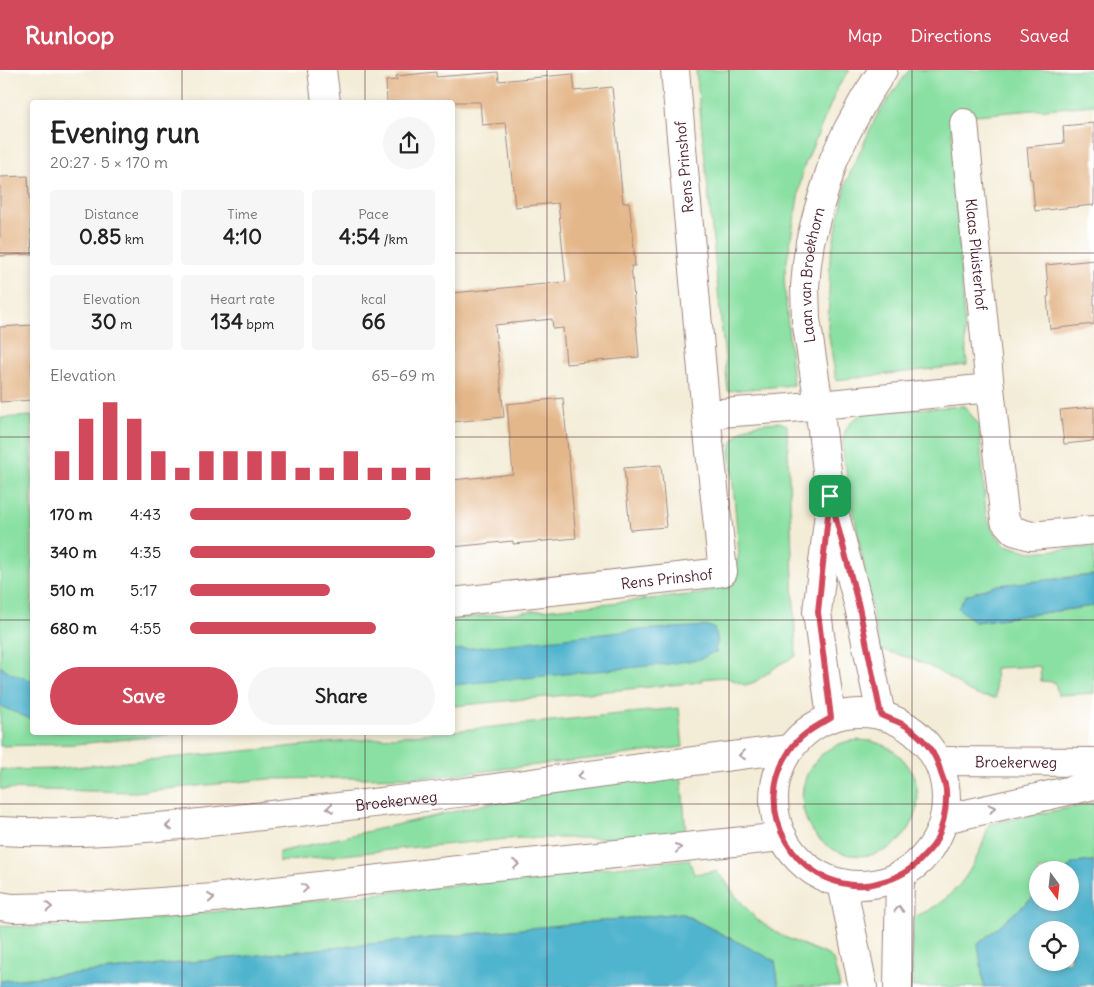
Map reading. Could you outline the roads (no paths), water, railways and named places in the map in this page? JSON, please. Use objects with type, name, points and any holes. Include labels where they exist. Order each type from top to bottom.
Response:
[{"type":"street","points":[[322,70],[326,100]]},
{"type":"street","name":"Rens Prinshof","points":[[455,602],[723,572],[706,414],[675,70]]},
{"type":"street","name":"Laan van Broekhorn","points":[[881,715],[859,607],[830,496],[806,319],[805,287],[810,242],[834,160],[847,131],[883,70]]},
{"type":"street","name":"Klaas Pluisterhof","points":[[964,123],[1005,521],[1014,531],[1031,536],[1094,530]]},
{"type":"street","points":[[706,414],[990,388]]},
{"type":"street","name":"Laan van Broekhorn","points":[[830,496],[818,612],[831,718]]},
{"type":"street","points":[[854,712],[881,715],[905,725],[924,741],[938,761],[946,790],[944,819],[934,844],[917,864],[894,879],[867,885],[842,883],[818,874],[797,858],[783,837],[776,820],[774,802],[775,783],[781,765],[790,749],[808,731],[831,718],[854,712]]},
{"type":"street","name":"Broekerweg","points":[[0,831],[31,833],[112,830],[233,819],[465,792],[790,749]]},
{"type":"street","name":"Broekerweg","points":[[938,761],[1094,762]]},
{"type":"street","name":"Broekerweg","points":[[944,819],[1094,785]]},
{"type":"street","points":[[0,906],[13,908],[108,906],[214,898],[467,869],[783,837]]},
{"type":"street","points":[[898,987],[900,875]]},
{"type":"street","points":[[842,883],[863,987]]},
{"type":"water","points":[[1094,575],[1094,606],[975,622],[958,608],[966,595],[998,585]]},
{"type":"water","points":[[708,626],[714,628],[718,641],[715,649],[717,651],[701,659],[668,664],[455,685],[455,650],[639,630]]},
{"type":"water","points":[[0,666],[11,673],[30,680],[30,718],[0,706]]},
{"type":"water","points":[[1094,861],[1094,984],[1059,987],[984,987],[978,944],[1029,901],[1029,911],[1079,911],[1079,862]]},
{"type":"water","points":[[681,913],[775,961],[779,987],[0,987],[0,981]]}]
